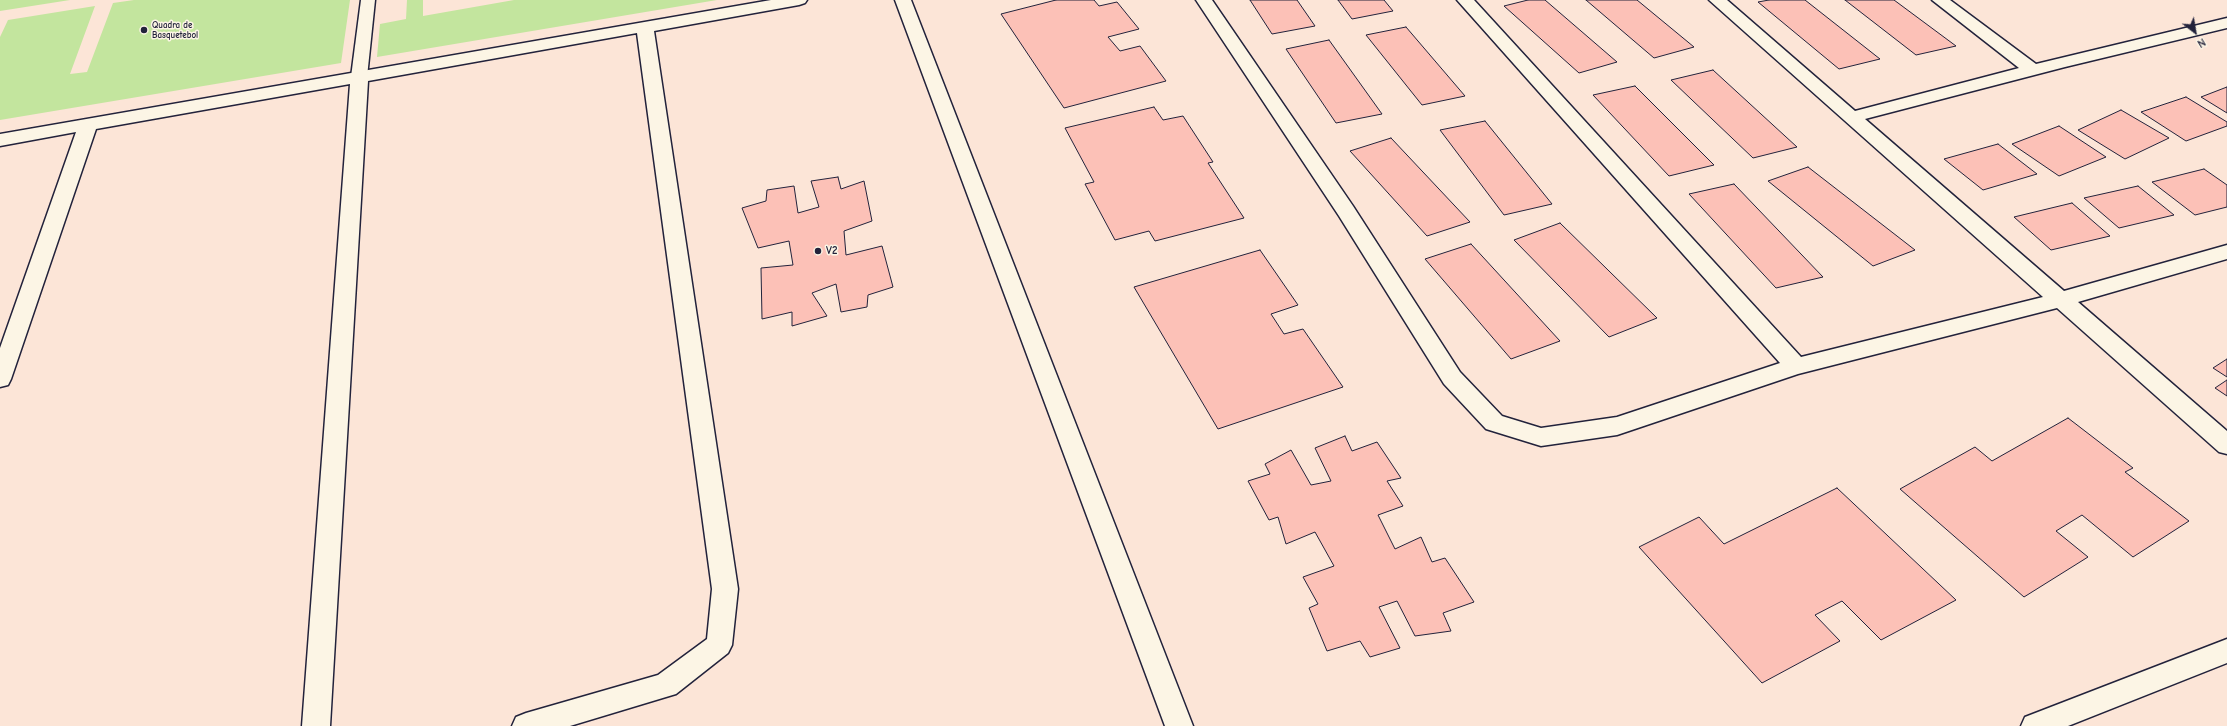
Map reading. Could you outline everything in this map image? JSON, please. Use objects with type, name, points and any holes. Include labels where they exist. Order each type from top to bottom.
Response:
[{"type":"street","points":[[0,140],[799,0]]},
{"type":"street","points":[[903,0],[1179,726]]},
{"type":"street","points":[[1204,0],[1346,211],[1452,378],[1494,423],[1541,437],[1616,426],[1796,366],[2060,300],[2227,252]]},
{"type":"street","points":[[1465,0],[1796,366]]},
{"type":"street","points":[[1717,0],[2227,445]]},
{"type":"street","points":[[1940,0],[2032,70]]},
{"type":"street","points":[[1852,117],[2032,70],[2227,23]]},
{"type":"street","points":[[526,726],[666,685],[719,645],[725,589],[645,27]]},
{"type":"street","points":[[316,726],[359,76]]},
{"type":"street","points":[[0,379],[88,125]]},
{"type":"street","points":[[2035,726],[2227,651]]},
{"type":"lane","points":[[359,76],[368,0]]},
{"type":"green space","points":[[0,0],[70,0],[0,11]]},
{"type":"green space","points":[[134,0],[350,0],[341,63],[0,120],[0,37],[8,20],[95,6],[70,74],[87,72],[113,3]]},
{"type":"green space","points":[[407,0],[423,0],[423,16],[514,0],[717,0],[377,57],[380,24],[406,19]]},
{"type":"building","points":[[1056,0],[1094,0],[1099,6],[1117,2],[1139,29],[1108,37],[1120,51],[1140,46],[1166,81],[1064,108],[1001,14]]},
{"type":"building","points":[[1250,0],[1297,0],[1315,26],[1272,34]]},
{"type":"building","points":[[1338,0],[1384,0],[1393,11],[1352,19]]},
{"type":"building","points":[[1528,0],[1545,0],[1617,62],[1579,73],[1504,6]]},
{"type":"building","points":[[1586,0],[1637,0],[1694,47],[1654,58]]},
{"type":"building","points":[[1769,0],[1805,0],[1880,59],[1839,69],[1758,2]]},
{"type":"building","points":[[1845,0],[1894,0],[1956,46],[1916,55]]},
{"type":"building","points":[[1406,27],[1465,96],[1422,105],[1366,35]]},
{"type":"building","points":[[1329,40],[1382,114],[1336,123],[1286,49]]},
{"type":"building","points":[[1713,70],[1797,147],[1753,158],[1671,80]]},
{"type":"building","points":[[1635,86],[1714,165],[1669,176],[1593,95]]},
{"type":"building","points":[[2227,87],[2227,113],[2201,97]]},
{"type":"building","points":[[2186,97],[2227,122],[2227,126],[2186,141],[2141,112]]},
{"type":"building","points":[[1154,107],[1163,120],[1183,116],[1213,162],[1208,163],[1244,218],[1155,241],[1149,231],[1115,240],[1085,184],[1094,182],[1065,128]]},
{"type":"building","points":[[2121,110],[2169,138],[2125,159],[2078,130]]},
{"type":"building","points":[[1485,121],[1552,204],[1504,215],[1440,130]]},
{"type":"building","points":[[2059,126],[2106,157],[2059,176],[2012,144]]},
{"type":"building","points":[[1391,138],[1470,222],[1427,236],[1350,151]]},
{"type":"building","points":[[1998,144],[2037,174],[1983,190],[1944,159]]},
{"type":"building","points":[[1808,167],[1915,250],[1873,266],[1768,181]]},
{"type":"building","points":[[2204,169],[2227,185],[2227,207],[2195,215],[2152,182]]},
{"type":"building","name":"V2","points":[[838,177],[841,189],[864,181],[872,221],[844,231],[846,255],[882,246],[893,287],[868,295],[867,307],[841,312],[836,284],[812,293],[827,316],[792,326],[792,312],[762,319],[761,268],[793,265],[789,241],[758,248],[742,208],[766,201],[767,190],[794,186],[798,213],[819,207],[811,181]]},
{"type":"building","points":[[1734,184],[1823,277],[1776,288],[1689,194]]},
{"type":"building","points":[[2138,186],[2174,215],[2119,228],[2084,198]]},
{"type":"building","points":[[2072,203],[2110,236],[2051,250],[2014,217]]},
{"type":"building","points":[[1560,223],[1657,318],[1609,337],[1514,240]]},
{"type":"building","points":[[1471,244],[1560,341],[1511,359],[1425,259]]},
{"type":"building","points":[[1260,250],[1298,305],[1271,314],[1284,334],[1303,329],[1343,387],[1218,429],[1134,287]]},
{"type":"building","points":[[2227,359],[2227,377],[2213,368]]},
{"type":"building","points":[[2227,380],[2227,396],[2215,388]]},
{"type":"building","points":[[2068,418],[2133,468],[2125,472],[2189,521],[2133,557],[2082,515],[2056,531],[2088,557],[2024,597],[1900,489],[1975,447],[1992,461]]},
{"type":"building","points":[[1345,436],[1352,451],[1377,442],[1401,478],[1387,481],[1403,506],[1378,515],[1395,549],[1421,537],[1432,562],[1445,558],[1474,602],[1443,613],[1451,631],[1415,636],[1397,601],[1379,607],[1400,648],[1370,657],[1360,641],[1327,651],[1309,608],[1318,604],[1303,577],[1334,566],[1315,532],[1286,544],[1278,517],[1269,520],[1248,481],[1270,474],[1265,464],[1291,450],[1311,485],[1331,481],[1315,448]]},
{"type":"building","points":[[1837,488],[1956,600],[1881,640],[1842,601],[1815,615],[1840,641],[1762,683],[1639,547],[1699,517],[1724,544]]},
{"type":"place","name":"Quadra de Basquetebol","points":[[144,30]]},
{"type":"place","name":"V2","points":[[818,251]]}]
